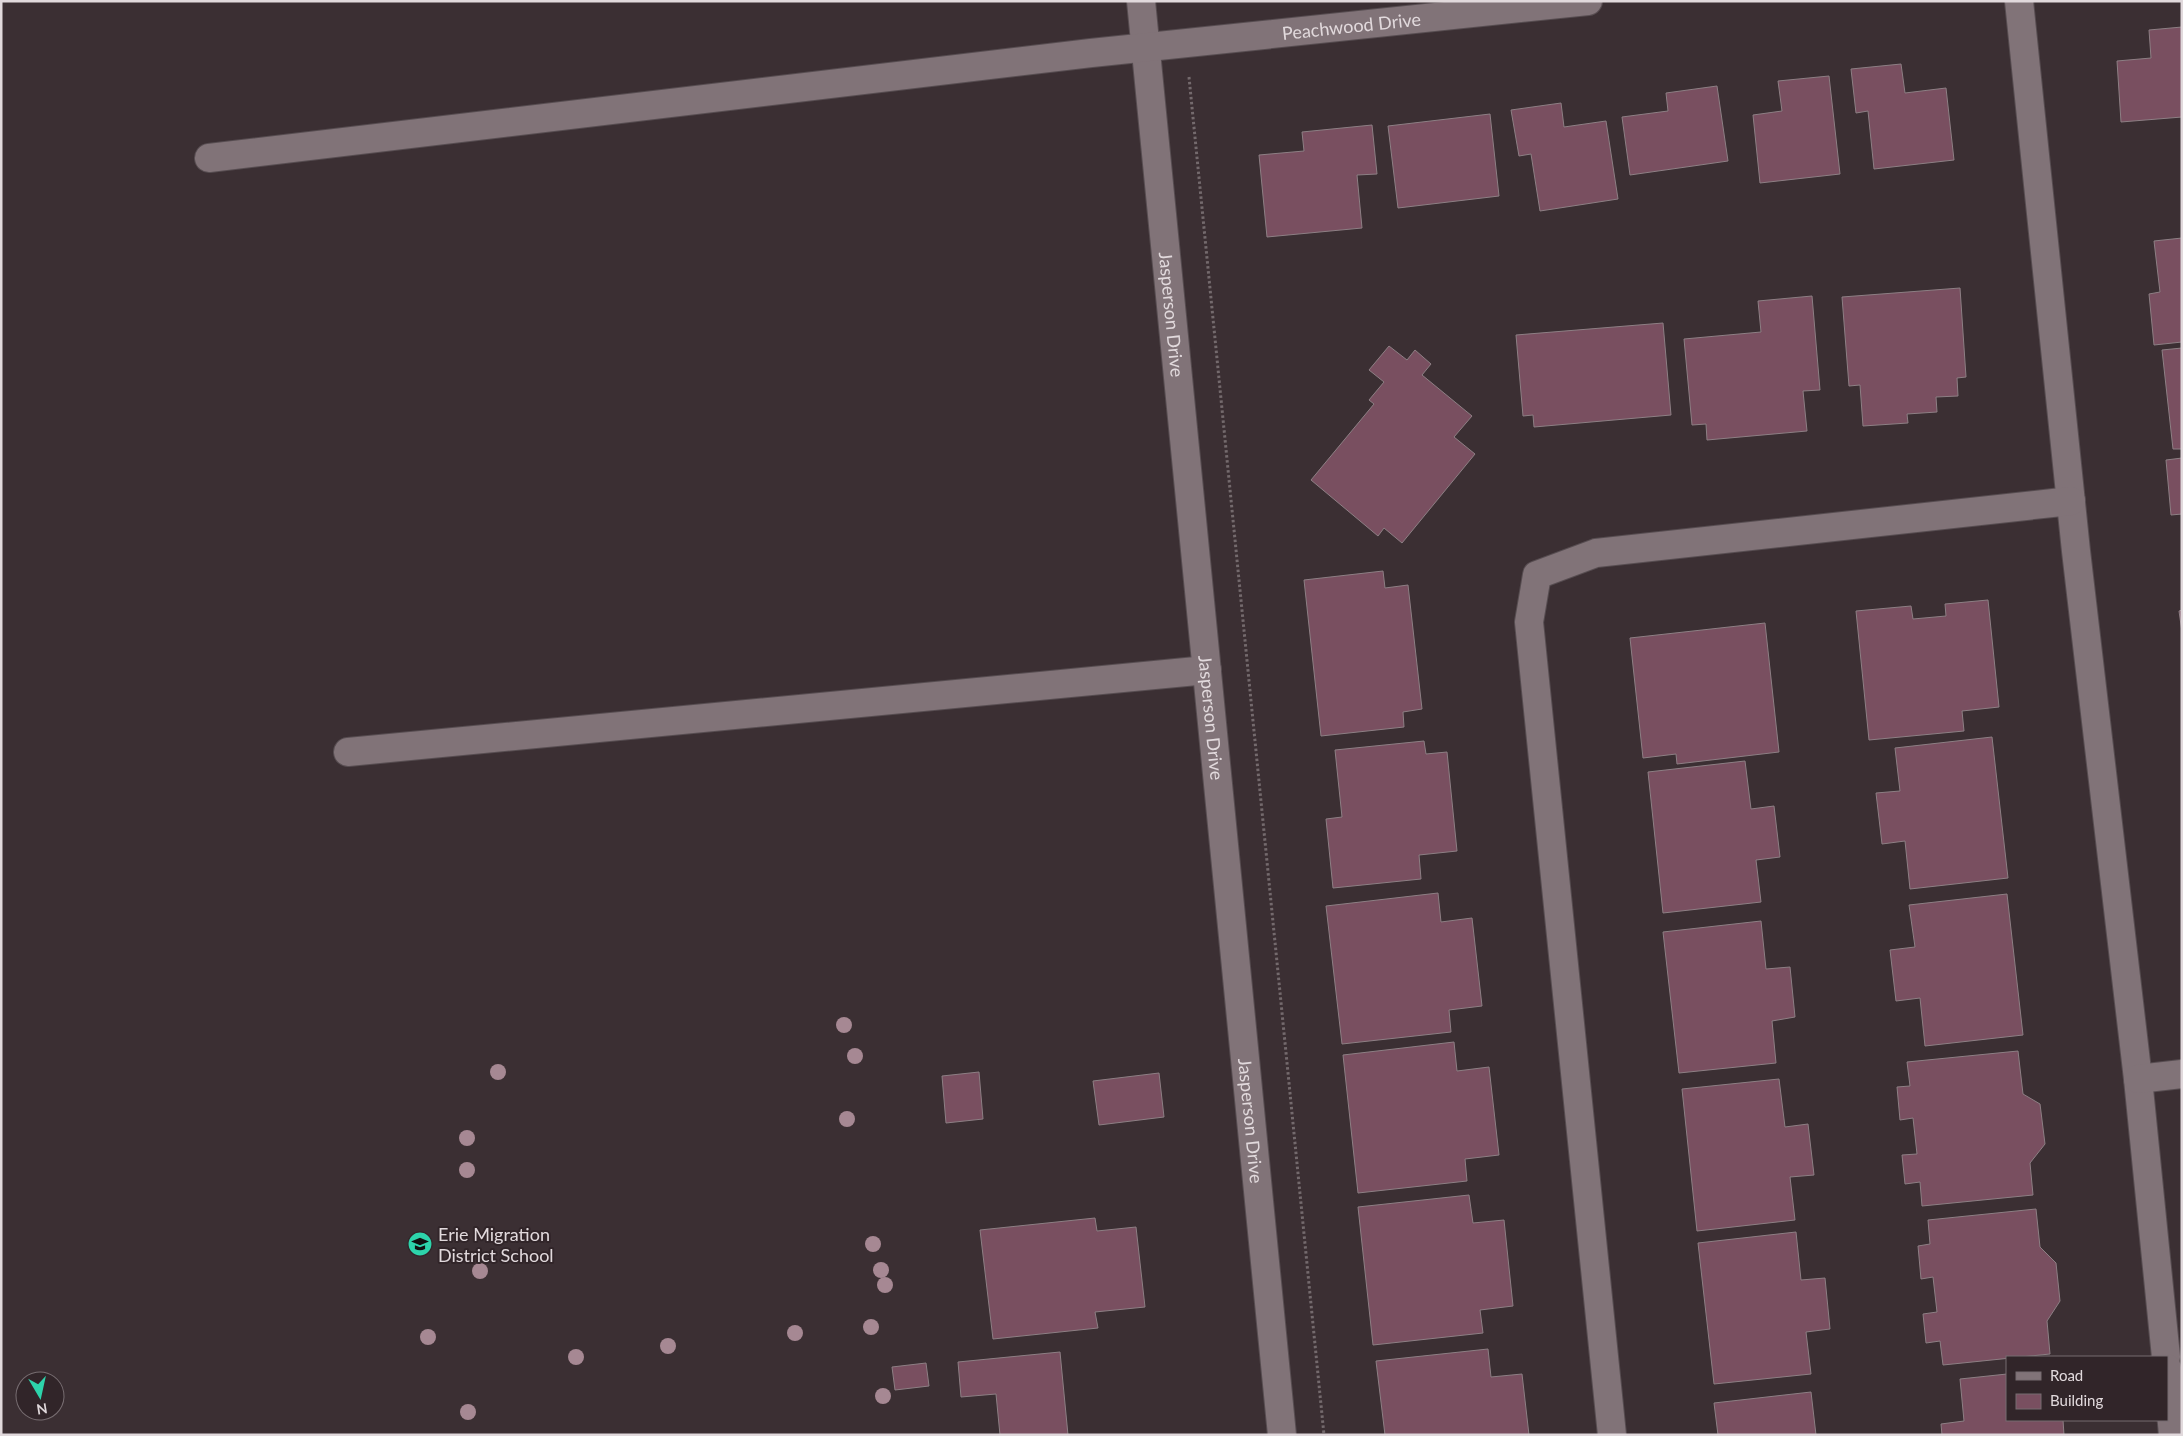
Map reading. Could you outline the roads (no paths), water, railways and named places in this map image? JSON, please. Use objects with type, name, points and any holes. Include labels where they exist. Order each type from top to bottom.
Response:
[{"type":"street","name":"Jasperson Drive","points":[[1141,1],[1282,1435]]},
{"type":"street","name":"Peachwood Drive","points":[[209,158],[1186,42],[1588,1]]},
{"type":"street","points":[[2019,1],[2071,501],[2138,1079],[2166,1356]]},
{"type":"street","points":[[1612,1435],[1529,622],[1537,575],[1596,554],[2071,501]]},
{"type":"street","points":[[348,752],[1207,670]]},
{"type":"street","points":[[2138,1079],[2182,1074]]},
{"type":"street","points":[[2168,1379],[2173,1435]]},
{"type":"place","name":"Erie Migration District School","points":[[420,1244]]}]
